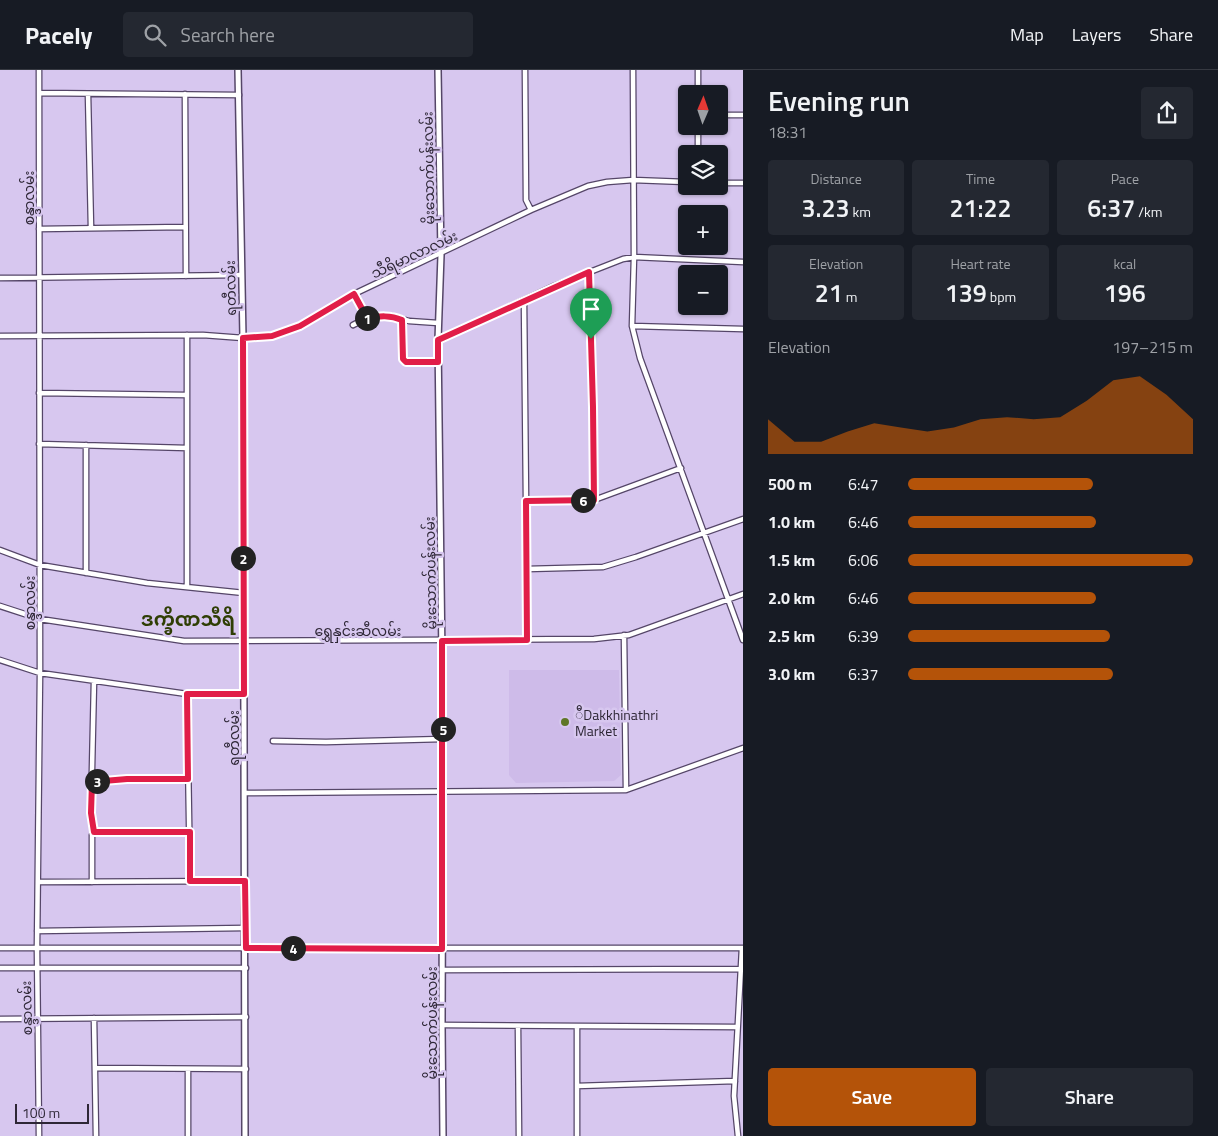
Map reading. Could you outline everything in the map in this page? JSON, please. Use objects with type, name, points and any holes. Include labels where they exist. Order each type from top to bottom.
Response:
[{"type":"street","name":"စန္ဒာလမ်း","points":[[39,70],[40,673],[37,931],[39,1136]]},
{"type":"street","name":"ရတီလမ်း","points":[[238,70],[243,338],[246,928],[245,1136]]},
{"type":"street","name":"မိုးသောက်ပန်းလမ်း","points":[[438,70],[440,254],[438,362],[443,739],[443,1136]]},
{"type":"street","points":[[525,70],[526,200],[531,210]]},
{"type":"street","points":[[633,70],[634,257],[632,326],[640,358],[743,640]]},
{"type":"street","points":[[698,70],[698,85]]},
{"type":"street","points":[[39,93],[239,94]]},
{"type":"street","points":[[88,94],[91,228]]},
{"type":"street","points":[[185,94],[186,276]]},
{"type":"street","points":[[728,115],[743,115]]},
{"type":"street","name":"သီရိမာလာလမ်း","points":[[0,336],[187,335],[243,338],[272,336],[300,326],[354,294],[531,210],[588,186],[633,180],[678,182]]},
{"type":"street","points":[[728,183],[743,184]]},
{"type":"street","points":[[39,229],[186,227]]},
{"type":"street","points":[[438,340],[589,272],[608,264],[634,257],[743,262]]},
{"type":"street","points":[[589,272],[594,500]]},
{"type":"street","points":[[0,278],[241,275]]},
{"type":"street","points":[[354,294],[367,318]]},
{"type":"street","points":[[524,300],[528,569],[527,640]]},
{"type":"street","points":[[353,325],[367,318],[378,316],[392,316],[402,320],[438,322]]},
{"type":"street","points":[[402,320],[403,359],[406,362],[438,362]]},
{"type":"street","points":[[632,326],[743,329],[743,335]]},
{"type":"street","points":[[187,335],[187,587]]},
{"type":"street","points":[[39,393],[187,395]]},
{"type":"street","points":[[40,444],[187,448]]},
{"type":"street","points":[[86,445],[86,573]]},
{"type":"street","points":[[526,501],[594,500],[681,468]]},
{"type":"street","points":[[528,569],[603,567],[743,518]]},
{"type":"street","points":[[0,550],[40,565],[147,583],[244,593]]},
{"type":"street","name":"ရွှေနှင်းဆီလမ်း","points":[[0,606],[40,619],[184,641],[594,639],[624,635],[743,594]]},
{"type":"street","points":[[624,635],[626,790]]},
{"type":"street","points":[[0,660],[40,673],[187,694],[244,694]]},
{"type":"street","points":[[92,882],[92,835],[94,832],[91,813],[94,680]]},
{"type":"street","points":[[187,694],[190,881]]},
{"type":"street","points":[[273,741],[326,742],[443,739]]},
{"type":"street","points":[[245,793],[626,790],[743,748]]},
{"type":"street","points":[[92,782],[127,779],[188,779]]},
{"type":"street","points":[[94,832],[190,832]]},
{"type":"street","points":[[39,882],[245,881]]},
{"type":"street","points":[[37,931],[246,928]]},
{"type":"street","points":[[0,948],[743,948],[740,970],[734,1096],[738,1136]]},
{"type":"street","points":[[0,968],[246,968]]},
{"type":"street","points":[[442,970],[740,970]]},
{"type":"street","points":[[0,1019],[246,1017]]},
{"type":"street","points":[[94,1018],[96,1136]]},
{"type":"street","points":[[442,1026],[737,1027]]},
{"type":"street","points":[[518,1026],[519,1136]]},
{"type":"street","points":[[577,1026],[577,1136]]},
{"type":"street","points":[[96,1068],[246,1069]]},
{"type":"street","points":[[188,1068],[188,1136]]},
{"type":"street","points":[[577,1086],[735,1081]]},
{"type":"shaded area","name":"ီDakkhinathri Market","points":[[509,670],[619,670],[621,775],[614,781],[516,783],[509,775]]},
{"type":"place","name":"ီDakkhinathri Market","points":[[565,722]]},
{"type":"district","name":"ဒက္ခိဏသီရိ","points":[[188,618]]},
{"type":"route","points":[[589,272],[591,339],[594,500],[526,501],[528,569],[527,640],[442,641],[442,949],[246,948],[245,881],[190,881],[190,832],[94,832],[91,813],[92,782],[127,779],[188,779],[187,694],[244,694],[243,338],[272,336],[300,326],[354,294],[367,318],[392,316],[402,320],[403,359],[406,362],[438,362],[438,340],[554,286],[589,272]]}]
